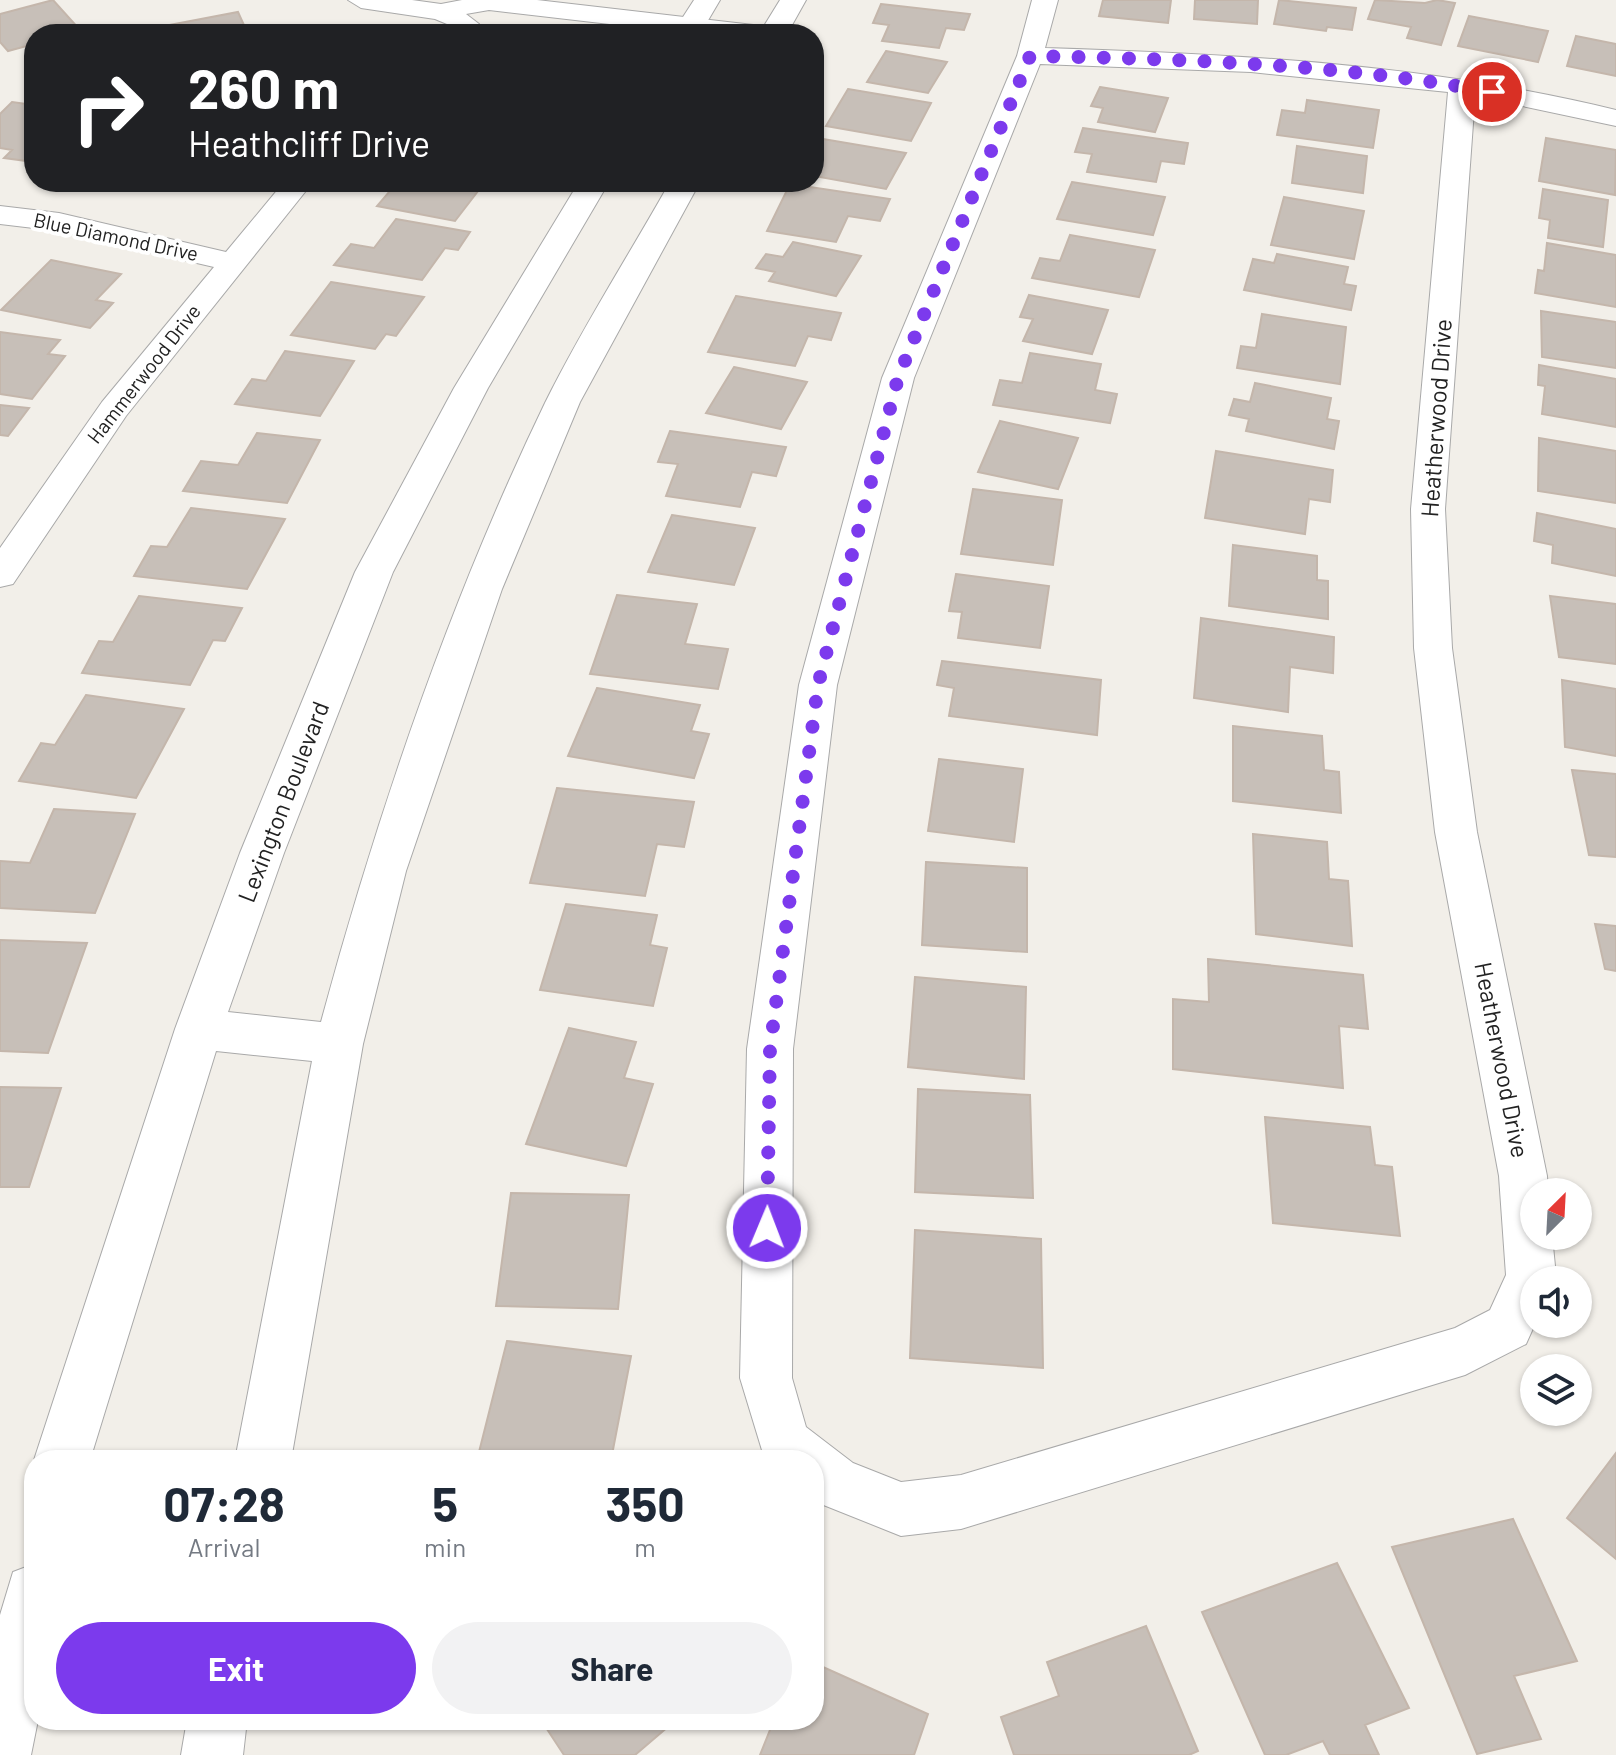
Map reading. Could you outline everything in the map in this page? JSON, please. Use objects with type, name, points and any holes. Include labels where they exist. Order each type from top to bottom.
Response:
[{"type":"street","points":[[361,0],[446,6],[489,2],[652,24]]},
{"type":"street","points":[[692,24],[707,0]]},
{"type":"street","points":[[779,24],[793,0]]},
{"type":"street","points":[[793,1450],[785,1444],[766,1378],[770,1049],[818,685],[898,378],[1030,56],[1045,0]]},
{"type":"street","points":[[446,6],[469,24]]},
{"type":"street","points":[[431,24],[446,6]]},
{"type":"street","points":[[1030,56],[1184,60],[1339,70],[1462,87],[1616,118]]},
{"type":"street","name":"Heatherwood Drive","points":[[824,1473],[901,1509],[961,1502],[1465,1350],[1508,1327],[1531,1276],[1523,1176],[1456,832],[1433,648],[1428,509],[1462,87]]},
{"type":"street","name":"Hammerwood Drive","points":[[0,575],[114,409],[291,192]]},
{"type":"street","name":"Lexington Boulevard","points":[[65,1450],[199,1029],[262,853],[374,572],[471,388],[588,192]]},
{"type":"street","points":[[265,1450],[339,1044],[384,871],[483,589],[563,402],[679,192]]},
{"type":"street","name":"Blue Diamond Drive","points":[[0,215],[59,222],[232,262]]},
{"type":"street","points":[[199,1029],[339,1044]]},
{"type":"street","points":[[0,1755],[24,1641]]},
{"type":"street","points":[[212,1755],[216,1730]]},
{"type":"building","points":[[53,0],[75,24],[24,24],[24,47],[8,51],[0,42],[0,14]]},
{"type":"building","points":[[1103,0],[1171,0],[1168,23],[1099,16]]},
{"type":"building","points":[[1195,0],[1258,0],[1257,24],[1194,19]]},
{"type":"building","points":[[1279,0],[1356,8],[1352,30],[1327,27],[1326,31],[1274,24]]},
{"type":"building","points":[[1375,0],[1455,3],[1441,45],[1407,38],[1411,27],[1368,19]]},
{"type":"building","points":[[881,4],[970,14],[964,30],[946,28],[939,48],[882,41],[889,25],[873,23]]},
{"type":"building","points":[[238,12],[243,24],[175,24]]},
{"type":"building","points":[[1469,16],[1548,31],[1538,62],[1458,46]]},
{"type":"building","points":[[1576,36],[1616,44],[1616,76],[1567,66]]},
{"type":"building","points":[[886,51],[947,62],[928,93],[867,82]]},
{"type":"building","points":[[1100,87],[1168,98],[1155,132],[1098,122],[1103,108],[1091,106]]},
{"type":"building","points":[[848,89],[931,103],[911,141],[826,126]]},
{"type":"building","points":[[1307,100],[1379,110],[1373,148],[1277,135],[1282,110],[1305,113]]},
{"type":"building","points":[[12,102],[24,104],[24,161],[4,158],[12,150],[0,148],[0,114]]},
{"type":"building","points":[[1083,128],[1188,143],[1184,164],[1161,161],[1156,182],[1087,172],[1092,154],[1075,152]]},
{"type":"building","points":[[1546,138],[1616,150],[1615,195],[1539,181]]},
{"type":"building","points":[[824,139],[906,153],[886,189],[824,178]]},
{"type":"building","points":[[1297,146],[1367,156],[1363,193],[1292,183]]},
{"type":"building","points":[[1072,182],[1165,197],[1153,235],[1057,219]]},
{"type":"building","points":[[824,189],[890,199],[880,221],[848,216],[836,242],[767,231],[786,192],[824,192]]},
{"type":"building","points":[[1543,189],[1608,200],[1603,247],[1548,238],[1550,220],[1539,218]]},
{"type":"building","points":[[389,192],[477,192],[455,221],[377,206]]},
{"type":"building","points":[[1284,197],[1364,211],[1354,259],[1271,245]]},
{"type":"building","points":[[396,219],[470,232],[458,250],[445,248],[422,280],[334,265],[351,244],[374,248]]},
{"type":"building","points":[[1070,235],[1155,250],[1139,297],[1032,278],[1040,258],[1060,261]]},
{"type":"building","points":[[793,242],[861,256],[836,296],[769,281],[775,272],[756,268],[766,254],[783,257]]},
{"type":"building","points":[[1547,243],[1616,255],[1616,307],[1535,293],[1538,270],[1544,271]]},
{"type":"building","points":[[1277,254],[1348,267],[1344,284],[1356,286],[1351,310],[1244,290],[1253,259],[1274,263]]},
{"type":"building","points":[[51,260],[121,274],[96,300],[113,303],[90,328],[1,310]]},
{"type":"building","points":[[331,282],[424,297],[396,336],[386,334],[375,349],[291,335]]},
{"type":"building","points":[[1029,295],[1108,310],[1092,354],[1023,341],[1033,319],[1020,317]]},
{"type":"building","points":[[736,296],[841,313],[831,340],[808,336],[795,366],[708,352]]},
{"type":"building","points":[[1541,311],[1616,322],[1616,368],[1542,357]]},
{"type":"building","points":[[1262,314],[1346,327],[1340,384],[1237,368],[1241,346],[1256,348]]},
{"type":"building","points":[[0,332],[60,340],[48,354],[65,356],[32,399],[0,394]]},
{"type":"building","points":[[285,351],[354,361],[320,416],[235,404],[252,379],[266,381]]},
{"type":"building","points":[[1030,353],[1101,364],[1095,390],[1117,394],[1110,423],[993,405],[1000,380],[1022,383]]},
{"type":"building","points":[[1539,365],[1616,379],[1616,427],[1542,414],[1545,386],[1538,385]]},
{"type":"building","points":[[734,367],[807,382],[781,429],[706,413]]},
{"type":"building","points":[[1255,383],[1331,398],[1327,419],[1339,421],[1334,449],[1246,431],[1249,419],[1229,415],[1234,399],[1250,402]]},
{"type":"building","points":[[0,405],[29,408],[8,436],[0,435]]},
{"type":"building","points":[[1000,421],[1078,438],[1058,489],[978,472]]},
{"type":"building","points":[[670,431],[786,447],[776,476],[752,472],[740,507],[666,496],[678,464],[658,462]]},
{"type":"building","points":[[257,433],[320,440],[287,503],[183,491],[201,461],[238,465]]},
{"type":"building","points":[[1539,438],[1616,451],[1616,503],[1538,491]]},
{"type":"building","points":[[1216,451],[1333,470],[1330,502],[1309,499],[1305,534],[1205,518]]},
{"type":"building","points":[[973,489],[1062,500],[1053,565],[961,554]]},
{"type":"building","points":[[191,508],[285,519],[247,589],[134,576],[151,546],[167,547]]},
{"type":"building","points":[[1537,513],[1616,529],[1616,576],[1552,563],[1553,545],[1534,541]]},
{"type":"building","points":[[672,515],[755,528],[734,585],[648,572]]},
{"type":"building","points":[[1233,545],[1317,556],[1317,580],[1328,581],[1328,619],[1229,606]]},
{"type":"building","points":[[956,574],[1049,586],[1040,648],[958,638],[962,612],[949,611]]},
{"type":"building","points":[[617,595],[697,604],[685,644],[728,649],[718,689],[590,674]]},
{"type":"building","points":[[139,596],[242,608],[225,641],[213,640],[190,685],[82,673],[99,641],[113,642]]},
{"type":"building","points":[[1550,596],[1616,604],[1616,664],[1559,657]]},
{"type":"building","points":[[1201,618],[1334,637],[1333,673],[1290,667],[1288,712],[1194,698]]},
{"type":"building","points":[[942,661],[1101,680],[1097,735],[949,716],[954,688],[937,685]]},
{"type":"building","points":[[1562,680],[1616,689],[1616,756],[1565,747]]},
{"type":"building","points":[[597,688],[700,705],[691,731],[709,734],[694,778],[568,756]]},
{"type":"building","points":[[86,695],[184,709],[136,798],[19,781],[41,743],[55,745]]},
{"type":"building","points":[[1233,726],[1322,736],[1324,770],[1339,772],[1341,813],[1233,801]]},
{"type":"building","points":[[939,759],[1023,769],[1014,842],[928,831]]},
{"type":"building","points":[[1572,770],[1616,774],[1616,857],[1589,855]]},
{"type":"building","points":[[557,788],[694,802],[684,847],[657,844],[645,896],[530,883]]},
{"type":"building","points":[[54,809],[135,814],[95,913],[0,908],[0,861],[30,863]]},
{"type":"building","points":[[1253,834],[1327,842],[1329,879],[1348,881],[1352,946],[1256,934]]},
{"type":"building","points":[[926,862],[1027,868],[1027,952],[922,945]]},
{"type":"building","points":[[566,904],[657,915],[650,945],[667,948],[653,1006],[540,990]]},
{"type":"building","points":[[1595,924],[1616,926],[1616,971],[1605,969]]},
{"type":"building","points":[[0,940],[87,943],[48,1053],[0,1051]]},
{"type":"building","points":[[1208,959],[1363,975],[1368,1029],[1339,1026],[1343,1088],[1173,1069],[1173,999],[1209,1002]]},
{"type":"building","points":[[915,977],[1026,987],[1024,1079],[908,1067]]},
{"type":"building","points":[[569,1028],[636,1042],[624,1078],[653,1084],[626,1166],[526,1144]]},
{"type":"building","points":[[0,1087],[61,1088],[29,1187],[0,1187]]},
{"type":"building","points":[[918,1089],[1030,1095],[1033,1198],[915,1192]]},
{"type":"building","points":[[1265,1117],[1370,1127],[1375,1165],[1392,1167],[1400,1236],[1273,1223]]},
{"type":"building","points":[[511,1193],[629,1195],[618,1309],[496,1306]]},
{"type":"building","points":[[915,1230],[1041,1239],[1043,1368],[910,1358]]},
{"type":"building","points":[[507,1341],[631,1356],[613,1450],[480,1450]]},
{"type":"building","points":[[1616,1453],[1616,1559],[1567,1518]]},
{"type":"building","points":[[1513,1519],[1577,1661],[1514,1676],[1541,1739],[1477,1754],[1392,1547]]},
{"type":"building","points":[[1337,1563],[1409,1708],[1365,1725],[1379,1755],[1330,1755],[1323,1741],[1286,1755],[1265,1755],[1202,1612]]},
{"type":"building","points":[[1146,1626],[1198,1751],[1189,1755],[1014,1755],[1001,1717],[1059,1696],[1047,1662]]},
{"type":"building","points":[[824,1667],[928,1714],[914,1755],[760,1755],[770,1730],[824,1730]]},
{"type":"building","points":[[548,1730],[664,1730],[635,1755],[564,1755]]},
{"type":"route","points":[[767,1228],[770,1049],[818,685],[898,378],[1030,56],[1184,60],[1339,70],[1492,92]]}]
